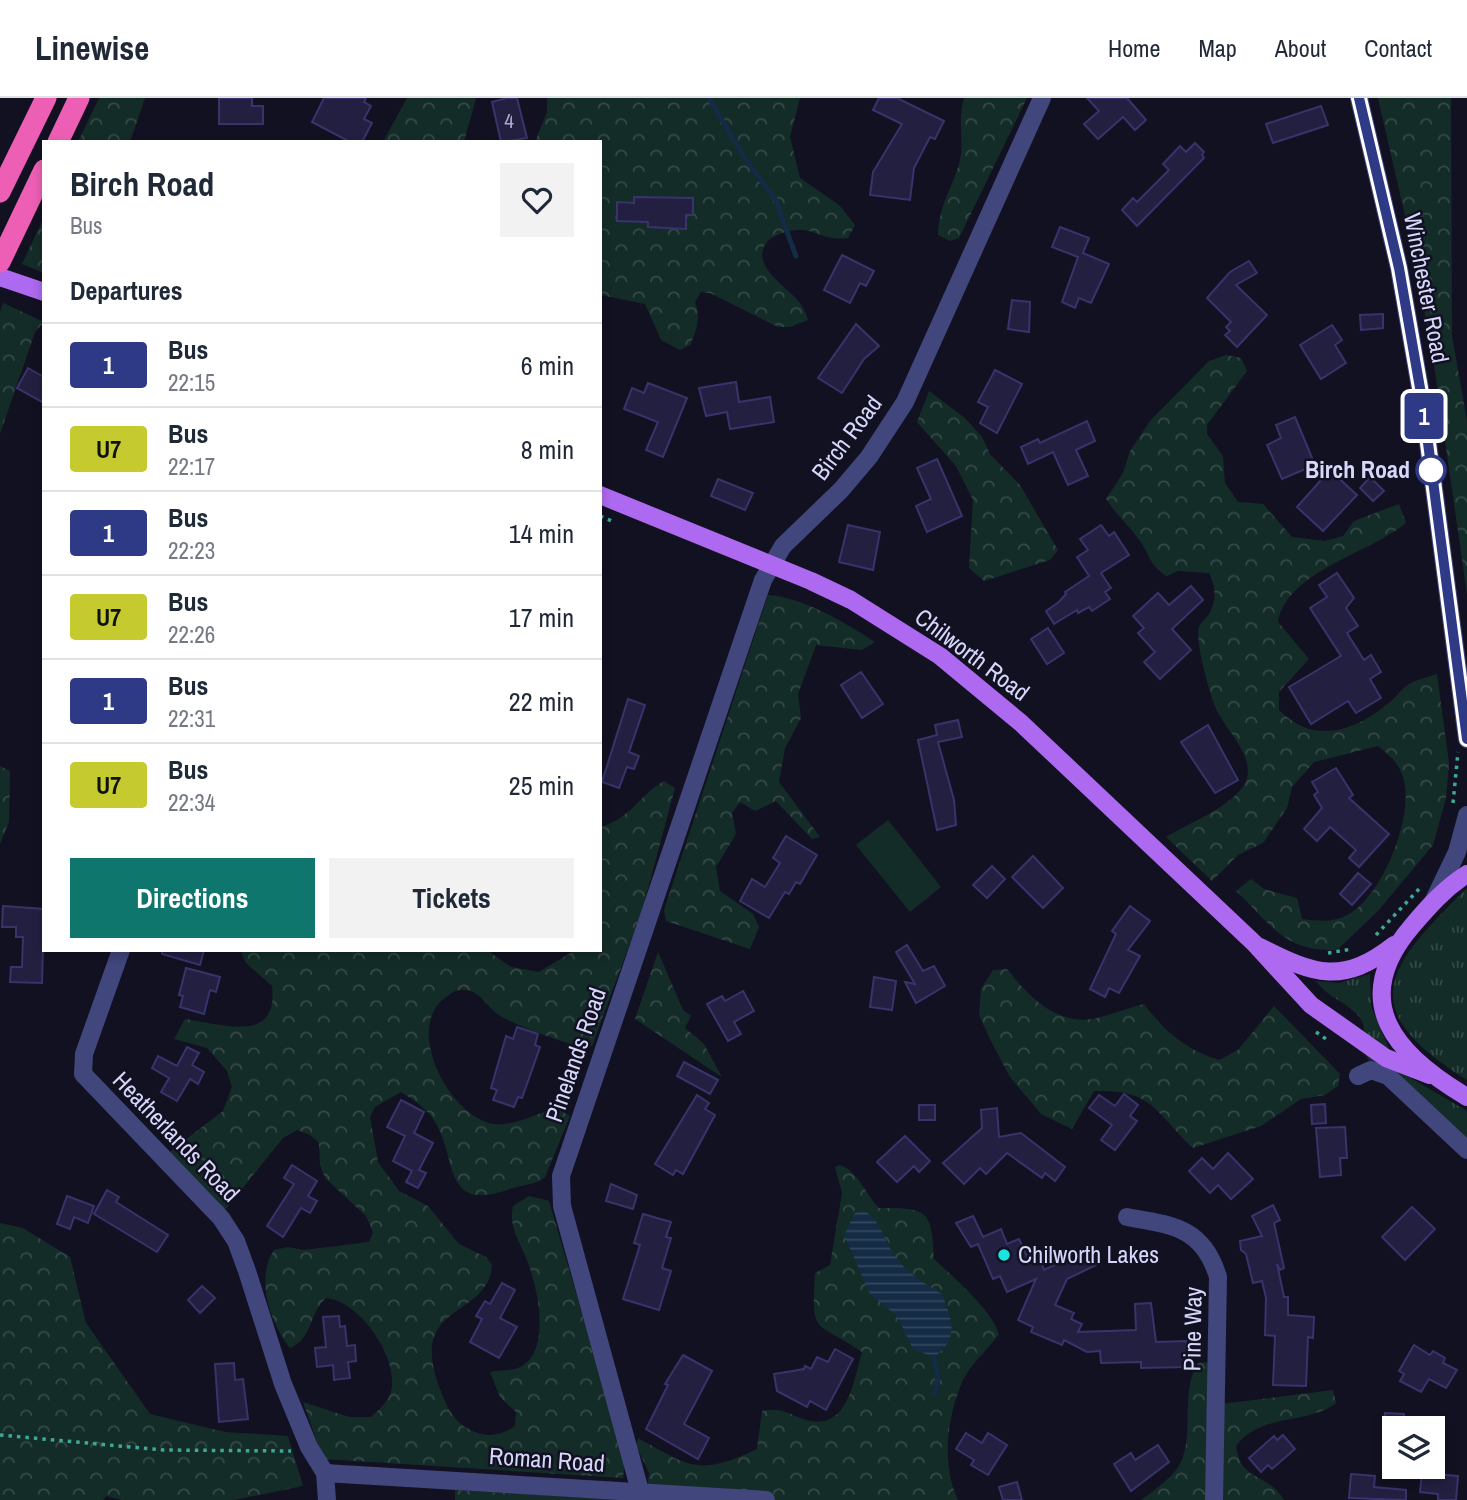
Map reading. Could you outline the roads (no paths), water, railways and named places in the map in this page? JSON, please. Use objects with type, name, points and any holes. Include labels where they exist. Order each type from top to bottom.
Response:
[{"type":"highway","points":[[0,192],[46,98]]},
{"type":"highway","points":[[59,140],[79,98]]},
{"type":"highway","points":[[0,262],[42,174]]},
{"type":"main road","points":[[0,277],[42,291]]},
{"type":"main road","name":"Chilworth Road","points":[[602,496],[771,563],[851,600],[940,656],[978,684],[1254,943],[1290,985],[1331,1021],[1386,1058],[1430,1075]]},
{"type":"main road","points":[[1467,874],[1434,900],[1399,941],[1384,971],[1381,1000],[1384,1015],[1400,1043],[1430,1075],[1467,1097]]},
{"type":"main road","name":"Chilworth Road","points":[[1254,943],[1310,971],[1331,973],[1366,964],[1399,941]]},
{"type":"street","name":"Birch Road","points":[[771,563],[783,546],[841,491],[869,457],[905,402],[1042,98]]},
{"type":"street","name":"Winchester Road","points":[[1359,98],[1399,268],[1423,405],[1467,739]]},
{"type":"street","name":"Pinelands Road","points":[[640,1491],[562,1206],[561,1176],[771,563]]},
{"type":"street","points":[[1434,900],[1457,852],[1467,815]]},
{"type":"street","name":"Heatherlands Road","points":[[120,952],[84,1054],[83,1074],[222,1218],[236,1241],[283,1384],[309,1447],[325,1473]]},
{"type":"street","points":[[1358,1076],[1376,1071],[1398,1095],[1467,1150]]},
{"type":"street","name":"Pine Way","points":[[1127,1217],[1178,1227],[1195,1237],[1214,1261],[1218,1277],[1214,1500]]},
{"type":"street","name":"Roman Road","points":[[325,1473],[766,1500]]},
{"type":"street","points":[[325,1473],[327,1500]]},
{"type":"water","points":[[865,1211],[880,1227],[891,1250],[905,1268],[942,1294],[951,1321],[951,1335],[948,1343],[934,1357],[913,1349],[897,1316],[870,1294],[844,1235],[855,1213]]},
{"type":"waterway","points":[[709,98],[744,157],[775,199],[796,256]]},
{"type":"waterway","points":[[934,1357],[938,1377],[935,1394]]},
{"type":"place","name":"Birch Road","points":[[1431,470]]},
{"type":"place","name":"Chilworth Lakes","points":[[1004,1255]]}]
